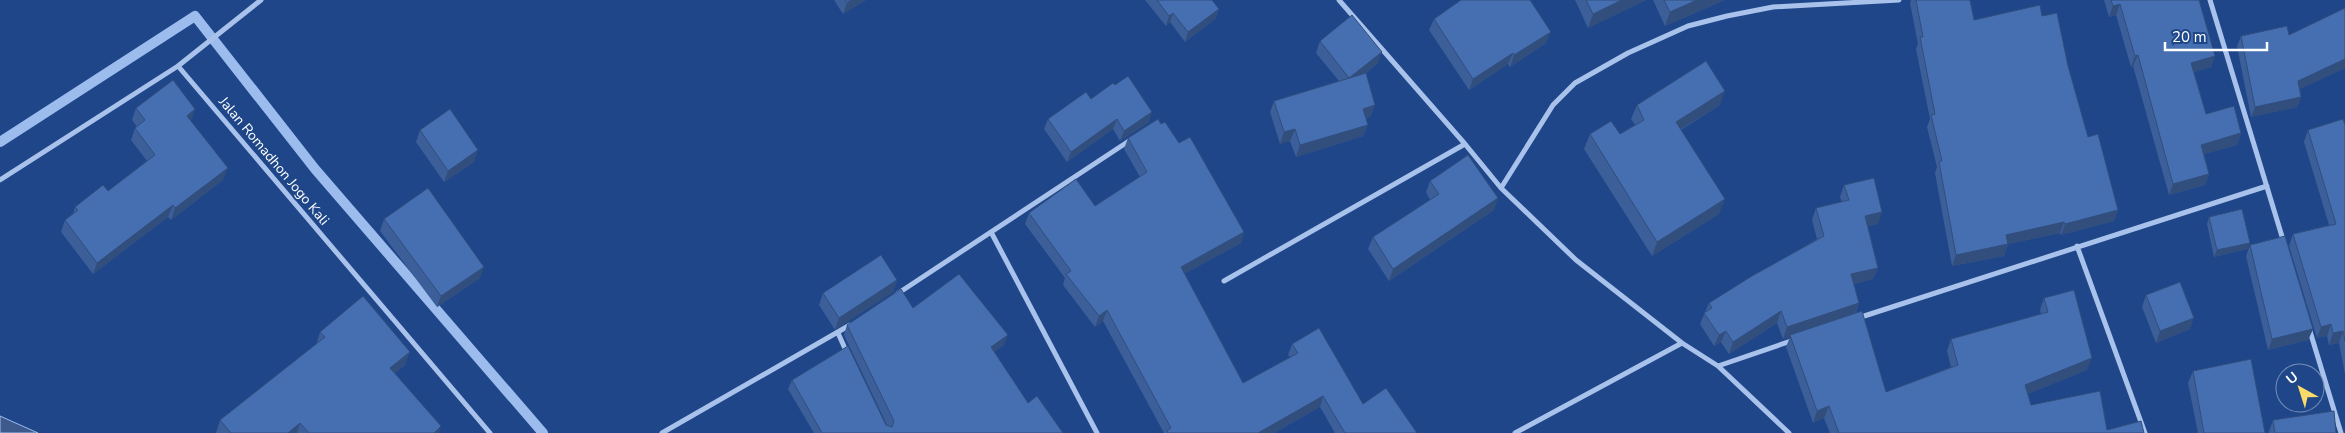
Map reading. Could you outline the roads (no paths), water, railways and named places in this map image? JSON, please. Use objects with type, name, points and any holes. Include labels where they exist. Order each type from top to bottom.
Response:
[{"type":"street","points":[[0,180],[178,66],[232,21],[261,0]]},
{"type":"street","points":[[1339,0],[1501,188],[1576,260],[1682,343],[1718,366],[1789,433]]},
{"type":"street","points":[[1501,188],[1553,105],[1574,83],[1628,53],[1688,26],[1726,16],[1774,7],[1899,0]]},
{"type":"street","points":[[2210,0],[2287,252]]},
{"type":"street","name":"Jalan Romadhon Jogo Kali","points":[[178,66],[490,433]]},
{"type":"street","points":[[894,296],[1140,133]]},
{"type":"street","points":[[1224,281],[1465,144]]},
{"type":"street","points":[[1855,319],[2267,186]]},
{"type":"street","points":[[991,232],[1097,433]]},
{"type":"street","points":[[2077,246],[2145,433]]},
{"type":"street","points":[[2307,319],[2341,433]]},
{"type":"street","points":[[662,433],[838,333],[854,322]]},
{"type":"street","points":[[838,333],[850,358]]},
{"type":"street","points":[[1718,366],[1800,338]]},
{"type":"street","points":[[1515,433],[1682,343]]},
{"type":"water","points":[[0,416],[38,433],[0,433]]},
{"type":"waterway","points":[[0,142],[195,16],[315,169],[543,433]]}]
